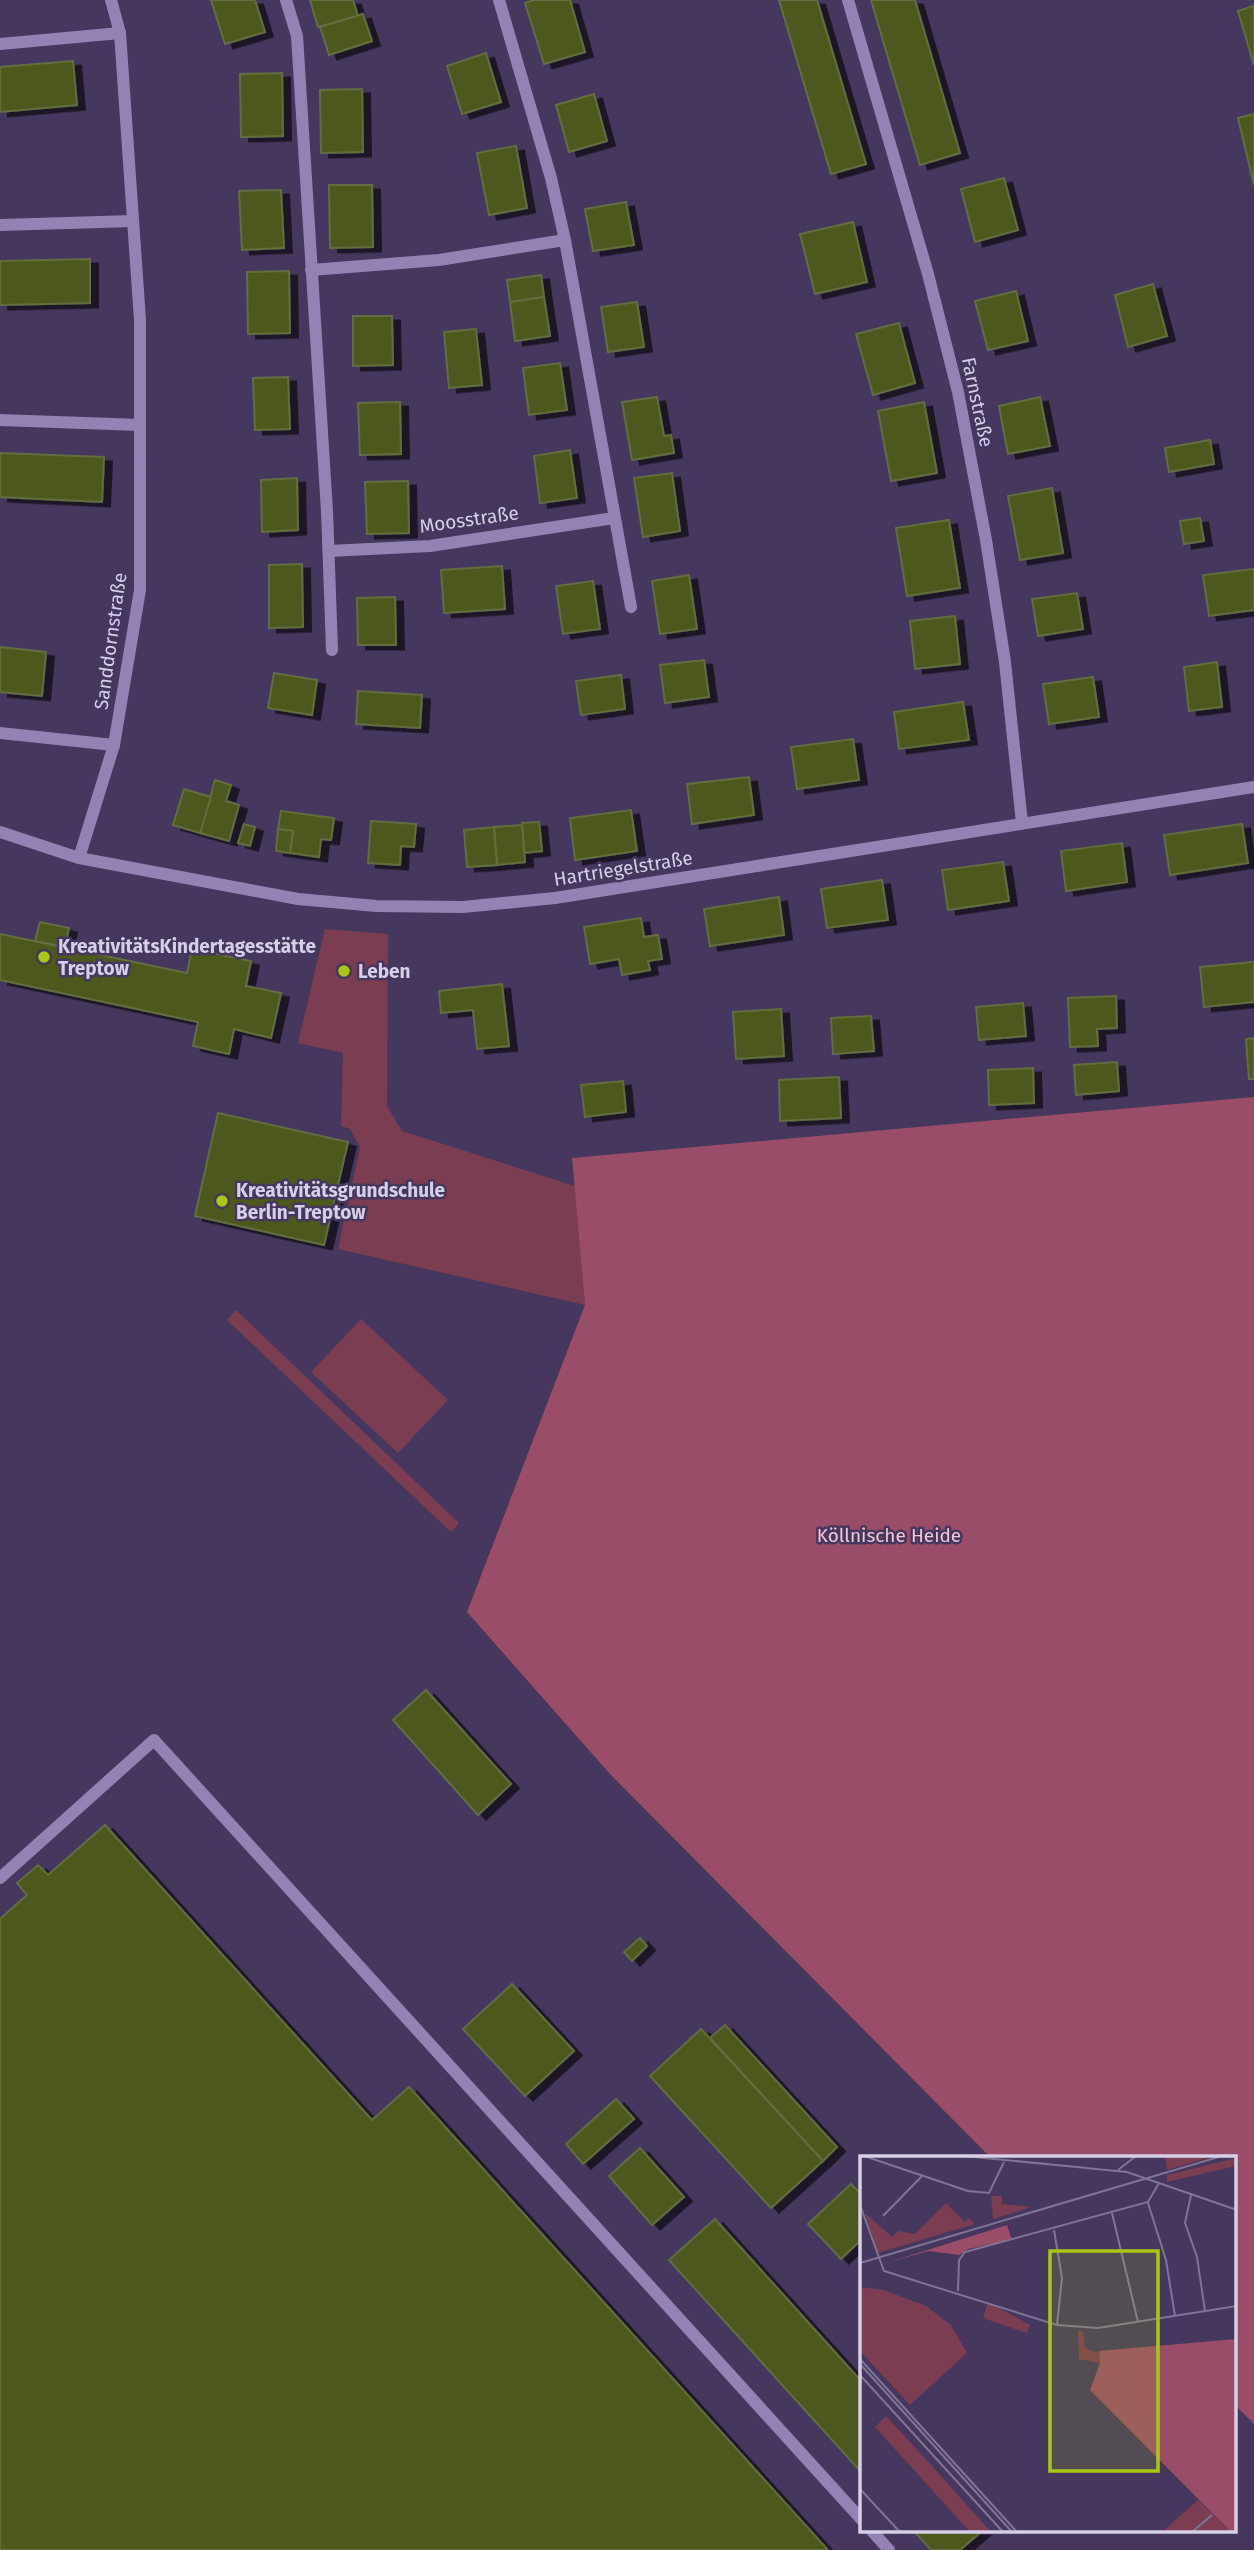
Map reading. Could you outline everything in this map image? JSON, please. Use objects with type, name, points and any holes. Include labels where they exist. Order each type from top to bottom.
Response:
[{"type":"street","name":"Sanddornstraße","points":[[79,858],[114,744],[140,590],[140,320],[120,33],[111,0]]},
{"type":"street","points":[[286,0],[297,36],[329,551],[332,650]]},
{"type":"street","points":[[499,0],[551,178],[565,240],[631,607]]},
{"type":"street","name":"Farnstraße","points":[[848,0],[928,274],[958,392],[986,540],[1005,662],[1022,823]]},
{"type":"street","points":[[0,44],[120,33]]},
{"type":"street","points":[[0,225],[133,221]]},
{"type":"street","points":[[311,270],[439,260],[565,240]]},
{"type":"street","points":[[0,420],[140,425]]},
{"type":"street","name":"Moosstraße","points":[[329,551],[429,545],[614,518]]},
{"type":"street","points":[[0,733],[114,744]]},
{"type":"street","name":"Hartriegelstraße","points":[[0,832],[79,858],[298,899],[376,906],[463,907],[555,898],[1254,787]]},
{"type":"street","points":[[0,1878],[154,1740],[860,2518]]},
{"type":"street","points":[[873,2532],[890,2550]]},
{"type":"shaded area","points":[[325,929],[388,934],[387,1106],[402,1131],[575,1186],[585,1305],[338,1249],[360,1147],[350,1129],[341,1126],[343,1053],[298,1043]]},
{"type":"shaded area","points":[[236,1310],[459,1523],[451,1532],[227,1320]]},
{"type":"shaded area","points":[[361,1319],[448,1400],[398,1453],[311,1372]]},
{"type":"green space","name":"Köllnische Heide","points":[[1254,1097],[1254,2424],[1236,2406],[1236,2156],[989,2156],[610,1774],[467,1612],[585,1305],[572,1158]]},
{"type":"building","points":[[211,0],[255,0],[265,32],[225,44]]},
{"type":"building","points":[[310,0],[353,0],[358,16],[318,27]]},
{"type":"building","points":[[534,0],[570,0],[585,52],[544,64],[525,3]]},
{"type":"building","points":[[779,0],[817,0],[866,164],[831,174]]},
{"type":"building","points":[[871,0],[915,0],[960,153],[920,165]]},
{"type":"building","points":[[1254,6],[1254,65],[1238,11]]},
{"type":"building","points":[[363,14],[372,41],[329,55],[320,27]]},
{"type":"building","points":[[486,53],[501,102],[462,114],[447,66]]},
{"type":"building","points":[[73,61],[77,105],[0,112],[0,67]]},
{"type":"building","points":[[282,73],[283,136],[241,137],[240,74]]},
{"type":"building","points":[[362,89],[363,152],[321,153],[320,90]]},
{"type":"building","points":[[594,94],[607,141],[569,152],[556,105]]},
{"type":"building","points":[[1254,114],[1254,185],[1238,118]]},
{"type":"building","points":[[516,146],[527,208],[489,215],[477,153]]},
{"type":"building","points":[[1004,178],[1018,230],[975,242],[961,189]]},
{"type":"building","points":[[329,185],[372,185],[373,247],[330,248]]},
{"type":"building","points":[[281,190],[284,248],[242,250],[239,191]]},
{"type":"building","points":[[626,202],[634,245],[593,251],[585,209]]},
{"type":"building","points":[[853,222],[867,282],[815,294],[800,234]]},
{"type":"building","points":[[90,259],[90,303],[0,305],[0,261]]},
{"type":"building","points":[[289,271],[290,333],[248,334],[247,272]]},
{"type":"building","points":[[541,275],[544,297],[510,302],[507,280]]},
{"type":"building","points":[[1153,284],[1167,336],[1128,347],[1115,295]]},
{"type":"building","points":[[1016,291],[1028,341],[988,350],[975,301]]},
{"type":"building","points":[[544,297],[550,336],[515,341],[510,302]]},
{"type":"building","points":[[637,302],[644,347],[608,352],[601,307]]},
{"type":"building","points":[[353,316],[392,316],[393,365],[353,366]]},
{"type":"building","points":[[899,323],[915,383],[873,395],[856,334]]},
{"type":"building","points":[[476,329],[482,385],[449,388],[444,332]]},
{"type":"building","points":[[560,363],[567,410],[529,415],[523,368]]},
{"type":"building","points":[[288,377],[290,429],[255,430],[253,378]]},
{"type":"building","points":[[657,397],[664,436],[671,435],[674,453],[632,460],[622,402]]},
{"type":"building","points":[[1040,397],[1050,446],[1008,454],[999,406]]},
{"type":"building","points":[[400,402],[401,454],[360,455],[358,403]]},
{"type":"building","points":[[924,402],[937,473],[891,481],[878,411]]},
{"type":"building","points":[[1210,440],[1214,464],[1169,472],[1165,448]]},
{"type":"building","points":[[570,450],[577,498],[540,503],[534,456]]},
{"type":"building","points":[[0,453],[104,457],[102,502],[0,497]]},
{"type":"building","points":[[672,473],[680,531],[643,537],[634,478]]},
{"type":"building","points":[[297,478],[298,530],[262,532],[261,480]]},
{"type":"building","points":[[408,481],[409,533],[367,534],[365,482]]},
{"type":"building","points":[[1052,488],[1063,553],[1020,560],[1008,496]]},
{"type":"building","points":[[1200,518],[1204,541],[1184,544],[1180,521]]},
{"type":"building","points":[[949,520],[960,588],[907,596],[896,528]]},
{"type":"building","points":[[302,564],[303,627],[269,628],[269,565]]},
{"type":"building","points":[[502,566],[505,609],[444,613],[441,570]]},
{"type":"building","points":[[1254,569],[1254,610],[1209,616],[1203,575]]},
{"type":"building","points":[[689,575],[697,629],[660,634],[652,581]]},
{"type":"building","points":[[593,581],[600,629],[563,634],[556,586]]},
{"type":"building","points":[[1077,593],[1083,629],[1038,636],[1032,599]]},
{"type":"building","points":[[395,597],[396,645],[358,645],[357,598]]},
{"type":"building","points":[[955,616],[960,664],[915,669],[910,621]]},
{"type":"building","points":[[0,647],[46,652],[42,696],[0,692]]},
{"type":"building","points":[[704,660],[709,697],[665,703],[660,665]]},
{"type":"building","points":[[1217,662],[1222,707],[1189,711],[1184,667]]},
{"type":"building","points":[[274,673],[317,680],[312,715],[268,708]]},
{"type":"building","points":[[621,675],[625,709],[581,715],[576,681]]},
{"type":"building","points":[[1093,677],[1099,717],[1049,724],[1043,684]]},
{"type":"building","points":[[358,691],[422,695],[420,728],[356,724]]},
{"type":"building","points":[[963,702],[969,740],[899,749],[894,712]]},
{"type":"building","points":[[853,739],[859,780],[797,789],[791,747]]},
{"type":"building","points":[[749,777],[754,815],[692,824],[687,784]]},
{"type":"building","points":[[215,780],[231,785],[226,801],[239,805],[229,841],[200,833]]},
{"type":"building","points":[[184,789],[211,797],[200,833],[173,825]]},
{"type":"building","points":[[631,810],[637,851],[575,860],[570,818]]},
{"type":"building","points":[[281,811],[334,818],[331,840],[321,839],[319,857],[290,853],[293,831],[278,829]]},
{"type":"building","points":[[371,821],[416,824],[414,847],[401,846],[400,865],[368,863]]},
{"type":"building","points":[[539,822],[542,851],[524,853],[522,823]]},
{"type":"building","points":[[244,824],[255,827],[250,846],[238,843]]},
{"type":"building","points":[[1242,824],[1248,863],[1170,875],[1164,835]]},
{"type":"building","points":[[522,825],[525,862],[497,865],[494,827]]},
{"type":"building","points":[[494,827],[497,865],[467,867],[464,830]]},
{"type":"building","points":[[278,829],[293,831],[290,853],[276,851]]},
{"type":"building","points":[[1122,843],[1127,882],[1066,891],[1061,851]]},
{"type":"building","points":[[1003,862],[1009,901],[948,910],[942,870]]},
{"type":"building","points":[[882,880],[888,920],[827,928],[821,889]]},
{"type":"building","points":[[779,897],[784,935],[710,946],[704,909]]},
{"type":"building","points":[[641,918],[644,937],[658,935],[662,959],[648,961],[650,970],[622,975],[619,959],[590,964],[584,927]]},
{"type":"building","points":[[40,922],[69,928],[65,947],[35,941]]},
{"type":"building","points":[[0,934],[187,973],[192,949],[251,961],[246,986],[281,993],[271,1038],[234,1029],[229,1054],[193,1046],[198,1022],[0,980]]},
{"type":"building","points":[[1254,962],[1254,1002],[1204,1007],[1200,967]]},
{"type":"building","points":[[502,984],[509,1046],[477,1049],[473,1010],[441,1013],[439,991]]},
{"type":"building","points":[[1116,996],[1117,1028],[1097,1029],[1098,1046],[1070,1047],[1068,998]]},
{"type":"building","points":[[1023,1003],[1026,1036],[979,1040],[976,1007]]},
{"type":"building","points":[[781,1009],[784,1056],[736,1059],[733,1012]]},
{"type":"building","points":[[871,1016],[874,1051],[833,1054],[831,1018]]},
{"type":"building","points":[[1254,1038],[1254,1079],[1249,1079],[1246,1039]]},
{"type":"building","points":[[1117,1062],[1119,1091],[1076,1095],[1074,1065]]},
{"type":"building","points":[[1033,1068],[1034,1103],[989,1105],[988,1070]]},
{"type":"building","points":[[839,1077],[841,1118],[780,1121],[779,1080]]},
{"type":"building","points":[[623,1081],[626,1112],[585,1117],[581,1085]]},
{"type":"building","points":[[218,1113],[348,1142],[324,1245],[195,1216]]},
{"type":"building","points":[[426,1690],[511,1784],[478,1815],[393,1720]]},
{"type":"building","points":[[105,1825],[372,2120],[409,2087],[828,2550],[0,2550],[0,1919],[27,1895],[17,1883],[38,1865],[48,1875]]},
{"type":"building","points":[[640,1938],[647,1946],[632,1961],[624,1952]]},
{"type":"building","points":[[512,1984],[574,2051],[525,2096],[463,2029]]},
{"type":"building","points":[[725,2025],[837,2147],[823,2161],[710,2038]]},
{"type":"building","points":[[701,2029],[823,2161],[771,2208],[650,2076]]},
{"type":"building","points":[[616,2099],[634,2119],[583,2164],[566,2144]]},
{"type":"building","points":[[640,2148],[684,2197],[652,2225],[609,2176]]},
{"type":"building","points":[[851,2184],[860,2193],[860,2241],[841,2259],[808,2224]]},
{"type":"building","points":[[715,2219],[860,2380],[860,2471],[669,2260]]},
{"type":"building","points":[[915,2532],[981,2532],[960,2550],[931,2550]]},
{"type":"place","name":"KreativitätsKindertagesstätte Treptow","points":[[44,957]]},
{"type":"place","name":"Leben","points":[[344,971]]},
{"type":"place","name":"Kreativitätsgrundschule Berlin-Treptow","points":[[222,1201]]}]
